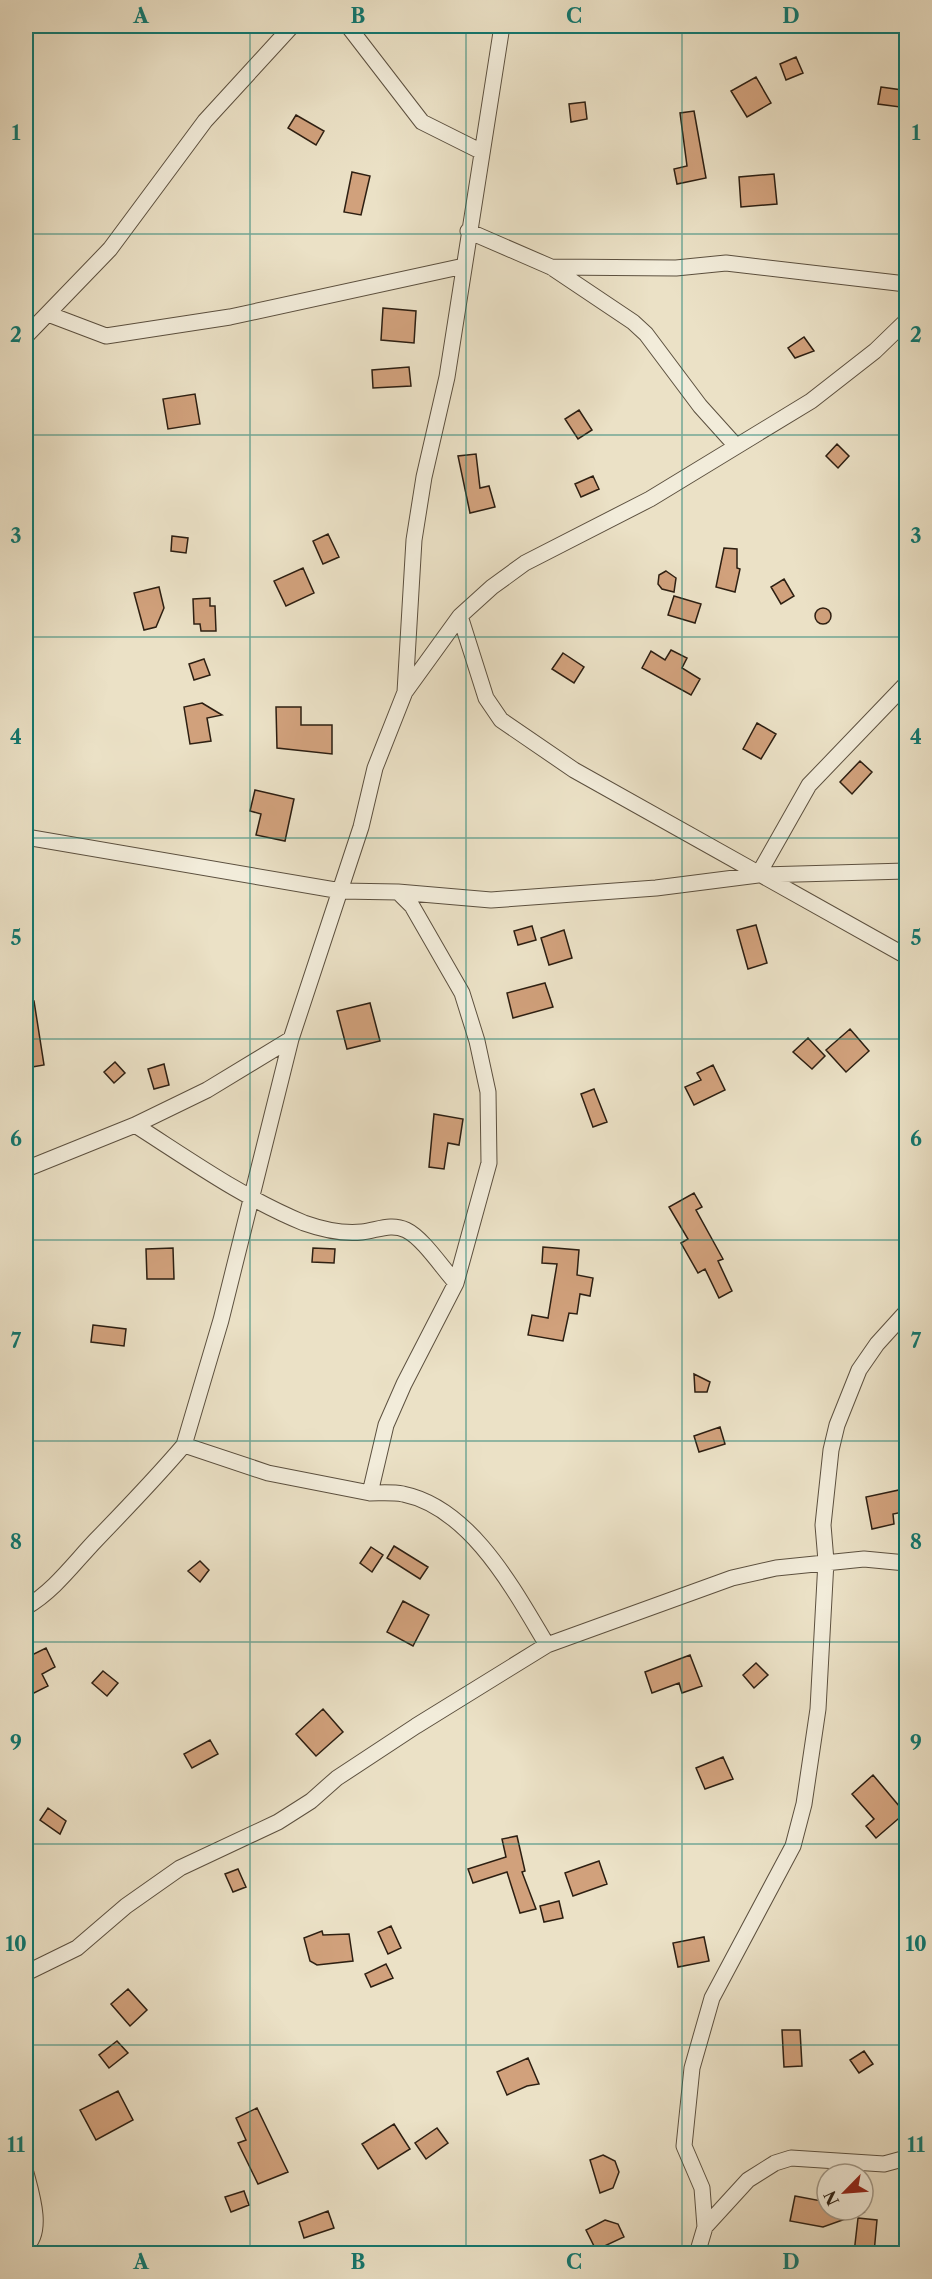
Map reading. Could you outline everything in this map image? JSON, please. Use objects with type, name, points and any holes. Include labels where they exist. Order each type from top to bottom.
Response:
[{"type":"street","points":[[26,336],[110,249],[205,121],[292,26]]},
{"type":"street","points":[[348,26],[422,122],[482,152]]},
{"type":"street","points":[[405,692],[414,540],[424,477],[447,377],[468,231],[502,26]]},
{"type":"street","points":[[468,231],[551,267],[633,322],[646,334],[700,406],[736,446]]},
{"type":"street","points":[[551,267],[676,268],[726,263],[906,284]]},
{"type":"street","points":[[48,314],[106,336],[230,317],[464,266]]},
{"type":"street","points":[[26,1607],[37,1601],[70,1569],[139,1497],[184,1445],[221,1320],[291,1039],[361,827],[375,768],[405,692],[460,616],[492,587],[525,563],[650,499],[812,400],[875,351],[906,321]]},
{"type":"street","points":[[460,616],[486,698],[501,720],[574,770],[906,956]]},
{"type":"street","points":[[758,875],[809,785],[906,684]]},
{"type":"street","points":[[26,837],[341,891],[398,892],[491,900],[656,888],[758,875],[906,871]]},
{"type":"street","points":[[370,1493],[386,1425],[404,1384],[456,1283],[489,1163],[488,1092],[477,1041],[462,993],[412,906],[398,892]]},
{"type":"street","points":[[26,1169],[135,1125],[207,1090],[291,1039]]},
{"type":"street","points":[[135,1125],[251,1199],[306,1224],[333,1230],[360,1232],[394,1226],[407,1231],[417,1237],[456,1283]]},
{"type":"street","points":[[697,2253],[705,2227],[702,2188],[684,2146],[692,2068],[712,1998],[793,1846],[804,1804],[818,1709],[826,1561],[823,1525],[831,1450],[837,1425],[859,1370],[877,1344],[906,1312]]},
{"type":"street","points":[[184,1445],[268,1473],[370,1493],[402,1494],[444,1512],[478,1543],[499,1567],[547,1645]]},
{"type":"street","points":[[26,1973],[77,1948],[126,1906],[180,1868],[278,1822],[311,1801],[337,1778],[406,1732],[547,1645],[732,1578],[776,1568],[826,1561],[864,1559],[906,1563]]},
{"type":"street","points":[[26,1960],[44,1965]]},
{"type":"street","points":[[705,2227],[748,2180],[775,2163],[791,2158],[884,2164],[906,2158]]},
{"type":"street","points":[[26,2173],[32,2196],[34,2228],[31,2242],[26,2246]]},
{"type":"building","points":[[796,57],[803,73],[786,80],[780,64]]},
{"type":"building","points":[[756,77],[771,103],[747,117],[731,91]]},
{"type":"building","points":[[881,87],[902,90],[900,107],[878,104]]},
{"type":"building","points":[[585,102],[587,119],[571,122],[569,104]]},
{"type":"building","points":[[694,111],[706,178],[677,184],[674,169],[687,166],[680,113]]},
{"type":"building","points":[[296,115],[324,131],[316,145],[288,128]]},
{"type":"building","points":[[352,172],[370,176],[361,215],[344,212]]},
{"type":"building","points":[[774,174],[777,204],[741,207],[739,177]]},
{"type":"building","points":[[383,308],[416,311],[414,343],[381,340]]},
{"type":"building","points":[[804,337],[814,351],[795,358],[788,348]]},
{"type":"building","points":[[409,367],[411,386],[373,388],[372,370]]},
{"type":"building","points":[[195,394],[200,424],[168,429],[163,399]]},
{"type":"building","points":[[579,410],[592,430],[578,439],[565,419]]},
{"type":"building","points":[[837,444],[849,456],[838,468],[826,456]]},
{"type":"building","points":[[476,454],[480,488],[489,486],[495,507],[470,513],[458,456]]},
{"type":"building","points":[[593,476],[599,489],[581,497],[575,484]]},
{"type":"building","points":[[328,534],[339,557],[323,564],[313,541]]},
{"type":"building","points":[[172,536],[188,538],[186,553],[171,551]]},
{"type":"building","points":[[724,548],[737,549],[737,568],[740,569],[735,592],[716,587]]},
{"type":"building","points":[[303,568],[314,593],[286,606],[274,581]]},
{"type":"building","points":[[666,571],[676,578],[674,592],[662,589],[658,584],[659,575]]},
{"type":"building","points":[[784,579],[794,596],[781,604],[771,587]]},
{"type":"building","points":[[159,587],[164,608],[156,627],[144,630],[134,593]]},
{"type":"building","points":[[674,596],[701,604],[695,623],[668,615]]},
{"type":"building","points":[[210,598],[210,606],[215,606],[216,631],[201,631],[200,624],[194,624],[193,599]]},
{"type":"building","points":[[820,608],[826,608],[831,616],[829,622],[820,624],[815,619],[815,613]]},
{"type":"building","points":[[671,650],[687,658],[682,668],[700,679],[691,695],[642,668],[651,651],[665,660]]},
{"type":"building","points":[[563,653],[584,667],[574,683],[552,669]]},
{"type":"building","points":[[204,659],[210,675],[194,680],[189,664]]},
{"type":"building","points":[[202,703],[222,715],[207,718],[211,741],[190,744],[184,707]]},
{"type":"building","points":[[276,707],[301,707],[301,725],[332,725],[332,754],[277,748]]},
{"type":"building","points":[[757,723],[776,734],[761,759],[743,749]]},
{"type":"building","points":[[860,761],[872,772],[852,794],[840,782]]},
{"type":"building","points":[[255,790],[294,799],[285,841],[256,835],[261,814],[250,811]]},
{"type":"building","points":[[756,925],[767,963],[748,969],[737,930]]},
{"type":"building","points":[[532,926],[536,940],[518,945],[514,931]]},
{"type":"building","points":[[564,930],[572,958],[549,965],[541,938]]},
{"type":"building","points":[[545,983],[553,1007],[513,1018],[507,993]]},
{"type":"building","points":[[26,1001],[34,1001],[44,1065],[26,1068]]},
{"type":"building","points":[[370,1003],[380,1041],[347,1049],[337,1011]]},
{"type":"building","points":[[850,1029],[869,1051],[846,1072],[826,1050]]},
{"type":"building","points":[[808,1038],[825,1056],[812,1069],[793,1052]]},
{"type":"building","points":[[115,1062],[125,1073],[114,1083],[104,1072]]},
{"type":"building","points":[[164,1064],[169,1085],[154,1089],[148,1069]]},
{"type":"building","points":[[713,1065],[725,1090],[694,1105],[685,1087],[701,1080],[697,1073]]},
{"type":"building","points":[[594,1089],[607,1122],[593,1127],[581,1094]]},
{"type":"building","points":[[434,1114],[463,1119],[459,1145],[448,1143],[444,1169],[429,1167]]},
{"type":"building","points":[[694,1193],[702,1207],[696,1210],[723,1259],[718,1261],[732,1291],[719,1298],[705,1269],[698,1273],[681,1243],[688,1239],[669,1207]]},
{"type":"building","points":[[543,1247],[579,1250],[577,1275],[593,1278],[590,1296],[580,1294],[577,1314],[569,1313],[563,1341],[528,1335],[532,1315],[548,1318],[557,1264],[542,1263]]},
{"type":"building","points":[[173,1248],[174,1279],[147,1279],[146,1249]]},
{"type":"building","points":[[313,1248],[335,1249],[334,1263],[312,1262]]},
{"type":"building","points":[[93,1325],[126,1329],[124,1346],[91,1342]]},
{"type":"building","points":[[694,1374],[710,1382],[707,1392],[695,1392]]},
{"type":"building","points":[[720,1427],[725,1444],[699,1452],[694,1436]]},
{"type":"building","points":[[899,1490],[903,1512],[893,1514],[894,1524],[872,1529],[866,1497]]},
{"type":"building","points":[[394,1546],[428,1567],[420,1579],[387,1558]]},
{"type":"building","points":[[371,1547],[383,1555],[372,1572],[360,1563]]},
{"type":"building","points":[[200,1561],[209,1570],[200,1582],[188,1571]]},
{"type":"building","points":[[403,1601],[429,1615],[413,1646],[387,1632]]},
{"type":"building","points":[[26,1641],[32,1655],[46,1648],[55,1667],[42,1674],[48,1686],[32,1694],[26,1683]]},
{"type":"building","points":[[690,1655],[702,1686],[682,1693],[679,1683],[652,1693],[645,1672]]},
{"type":"building","points":[[756,1663],[768,1675],[754,1688],[743,1675]]},
{"type":"building","points":[[103,1671],[118,1683],[107,1696],[92,1683]]},
{"type":"building","points":[[323,1709],[343,1732],[316,1756],[296,1734]]},
{"type":"building","points":[[210,1740],[218,1754],[192,1768],[184,1754]]},
{"type":"building","points":[[723,1757],[733,1779],[705,1789],[696,1768]]},
{"type":"building","points":[[873,1775],[905,1813],[876,1838],[866,1826],[874,1819],[852,1794]]},
{"type":"building","points":[[48,1808],[66,1821],[60,1834],[40,1820]]},
{"type":"building","points":[[517,1836],[525,1871],[522,1872],[536,1909],[520,1913],[507,1872],[473,1883],[468,1869],[506,1857],[502,1839]]},
{"type":"building","points":[[599,1861],[607,1884],[573,1896],[565,1873]]},
{"type":"building","points":[[238,1869],[246,1887],[233,1892],[225,1874]]},
{"type":"building","points":[[559,1901],[563,1918],[544,1922],[540,1906]]},
{"type":"building","points":[[391,1926],[401,1948],[388,1954],[378,1932]]},
{"type":"building","points":[[322,1931],[323,1935],[349,1934],[353,1961],[317,1965],[310,1961],[304,1938]]},
{"type":"building","points":[[704,1937],[709,1961],[678,1967],[673,1943]]},
{"type":"building","points":[[386,1964],[393,1978],[371,1987],[365,1974]]},
{"type":"building","points":[[128,1989],[147,2010],[130,2026],[111,2004]]},
{"type":"building","points":[[782,2030],[800,2030],[802,2066],[784,2067]]},
{"type":"building","points":[[117,2041],[128,2053],[109,2068],[99,2055]]},
{"type":"building","points":[[864,2051],[873,2064],[859,2073],[850,2060]]},
{"type":"building","points":[[528,2058],[539,2084],[527,2086],[507,2095],[497,2072]]},
{"type":"building","points":[[118,2091],[133,2120],[96,2140],[80,2110]]},
{"type":"building","points":[[257,2108],[288,2172],[258,2184],[238,2143],[246,2140],[236,2118]]},
{"type":"building","points":[[394,2124],[410,2149],[378,2169],[362,2144]]},
{"type":"building","points":[[437,2128],[448,2143],[426,2159],[415,2143]]},
{"type":"building","points":[[603,2155],[615,2161],[619,2172],[613,2188],[600,2193],[590,2160]]},
{"type":"building","points":[[244,2191],[249,2205],[231,2212],[225,2197]]},
{"type":"building","points":[[795,2196],[815,2200],[815,2222],[837,2222],[823,2227],[790,2221]]},
{"type":"building","points":[[328,2211],[334,2228],[304,2238],[299,2222]]},
{"type":"building","points":[[605,2220],[618,2224],[624,2237],[596,2250],[586,2230]]},
{"type":"building","points":[[877,2220],[874,2253],[854,2253],[858,2222]]}]
